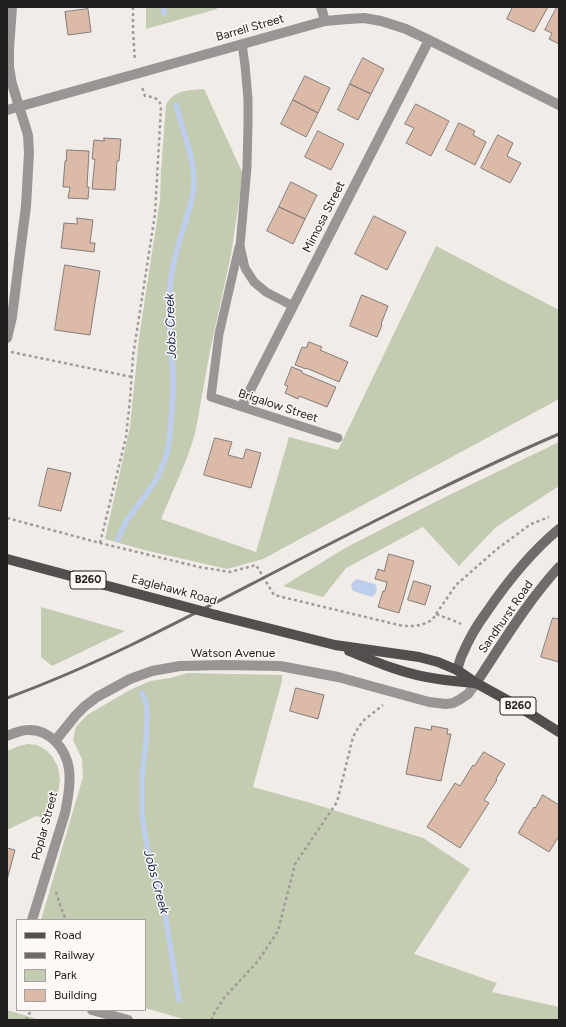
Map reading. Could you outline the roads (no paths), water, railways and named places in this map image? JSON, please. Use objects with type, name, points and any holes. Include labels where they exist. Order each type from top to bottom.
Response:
[{"type":"main road","name":"Sandhurst Road","points":[[457,670],[469,640],[499,594],[520,567],[559,529]]},
{"type":"main road","name":"Eaglehawk Road","points":[[7,559],[335,645],[438,662],[457,670],[476,683],[516,705],[559,732]]},
{"type":"main road","name":"Sandhurst Road","points":[[476,683],[531,601],[545,582],[559,567]]},
{"type":"main road","name":"Eaglehawk Road","points":[[335,645],[390,667],[419,675],[436,679],[476,683]]},
{"type":"main road","points":[[455,681],[457,670]]},
{"type":"street","points":[[7,338],[12,317],[20,261],[30,153],[28,135],[12,84],[9,67],[12,7]]},
{"type":"street","points":[[321,7],[325,21]]},
{"type":"street","name":"Barrell Street","points":[[7,110],[325,21],[364,18],[381,21],[400,27],[559,105]]},
{"type":"street","name":"Mimosa Street","points":[[242,406],[429,40]]},
{"type":"street","name":"Watson Avenue","points":[[55,741],[76,715],[97,697],[130,679],[152,672],[180,666],[280,666],[338,677],[429,702],[446,704],[460,700],[468,694],[476,683]]},
{"type":"street","points":[[7,736],[21,731],[34,730],[45,733],[55,741]]},
{"type":"street","name":"Poplar Street","points":[[32,919],[65,813],[69,790],[69,769],[64,754],[55,741]]},
{"type":"street","points":[[96,1011],[128,1020]]},
{"type":"lane","points":[[242,44],[248,99],[248,124],[247,167],[240,246],[245,268],[254,282],[266,292],[293,306]]},
{"type":"lane","name":"Brigalow Street","points":[[240,246],[219,334],[211,397],[338,438]]},
{"type":"water","points":[[357,579],[375,584],[377,590],[372,597],[353,591],[353,581]]},
{"type":"waterway","name":"Jobs Creek","points":[[163,7],[164,13]]},
{"type":"waterway","name":"Jobs Creek","points":[[118,539],[129,518],[158,475],[165,460],[169,442],[173,386],[169,314],[170,290],[173,263],[192,201],[194,182],[190,153],[176,105]]},
{"type":"waterway","name":"Jobs Creek","points":[[142,693],[146,702],[147,712],[146,742],[142,777],[142,815],[149,859],[164,908],[179,1000]]},
{"type":"railway","points":[[7,698],[46,683],[121,650],[431,493],[559,434]]}]
